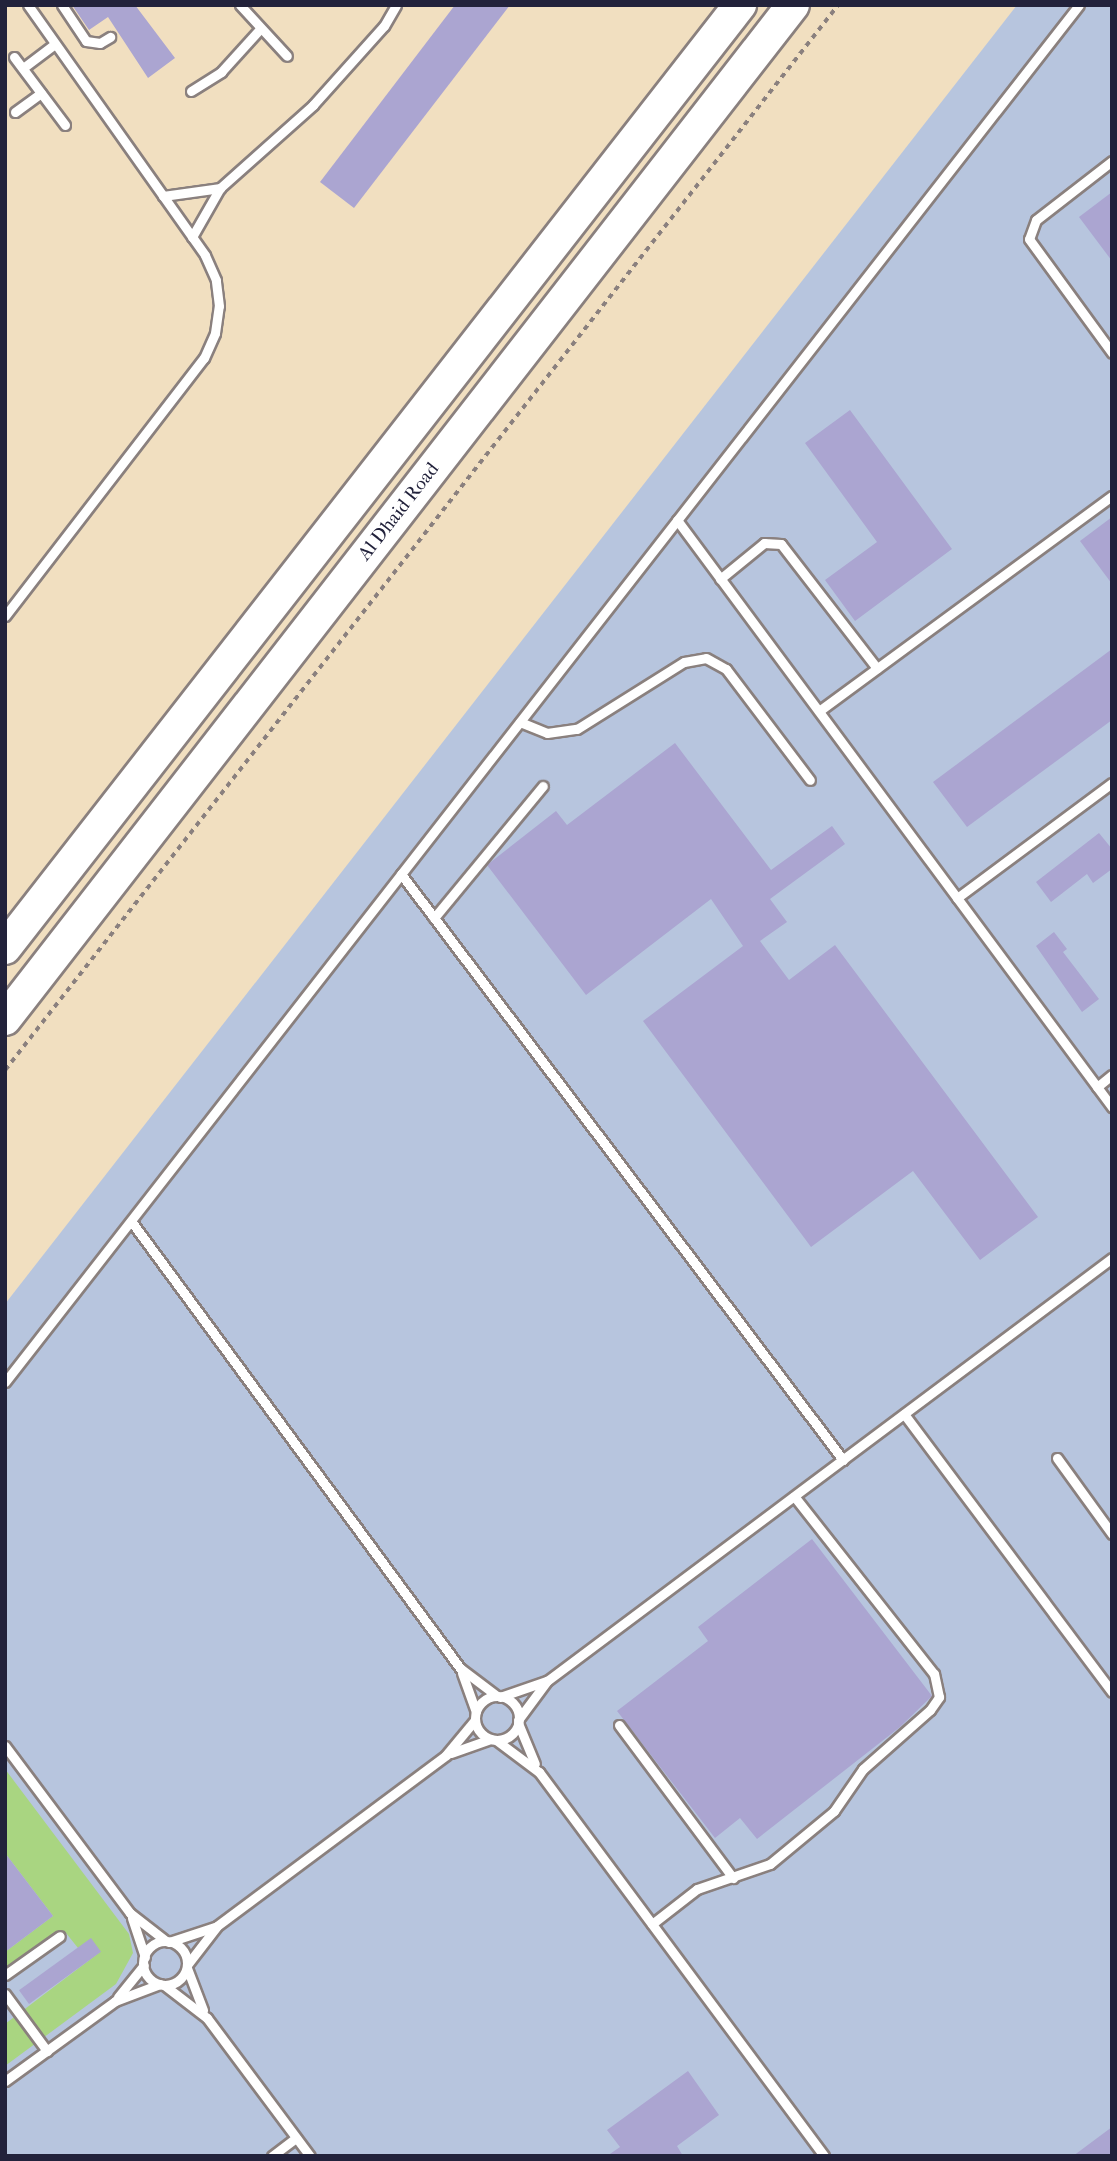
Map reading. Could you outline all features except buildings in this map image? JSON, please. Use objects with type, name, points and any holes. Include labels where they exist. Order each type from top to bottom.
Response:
[{"type":"highway","points":[[5,948],[740,5]]},
{"type":"highway","name":"Al Dhaid Road","points":[[5,1019],[793,5]]},
{"type":"lane","points":[[5,615],[211,346],[218,320],[219,293],[211,267],[28,5]]},
{"type":"lane","points":[[62,5],[86,41],[100,43],[110,37]]},
{"type":"lane","points":[[240,5],[287,56]]},
{"type":"lane","points":[[192,237],[220,188],[313,105],[384,26],[396,5]]},
{"type":"lane","points":[[5,1382],[1079,5]]},
{"type":"lane","points":[[191,91],[221,72],[260,29]]},
{"type":"lane","points":[[23,68],[55,44]]},
{"type":"lane","points":[[14,57],[65,125]]},
{"type":"lane","points":[[15,112],[41,93]]},
{"type":"lane","points":[[1112,161],[1036,220],[1029,239],[1112,353]]},
{"type":"lane","points":[[163,196],[220,188]]},
{"type":"lane","points":[[819,711],[1112,496]]},
{"type":"lane","points":[[677,520],[1112,1107]]},
{"type":"lane","points":[[720,579],[764,543],[781,544],[877,668]]},
{"type":"lane","points":[[520,722],[547,733],[577,729],[684,662],[706,658],[726,669],[810,780]]},
{"type":"lane","points":[[957,898],[1112,783]]},
{"type":"lane","points":[[434,918],[543,786]]},
{"type":"lane","points":[[401,874],[843,1460]]},
{"type":"lane","points":[[1097,1087],[1112,1075]]},
{"type":"lane","points":[[131,1222],[460,1668],[498,1697],[511,1702],[539,1772],[824,2156]]},
{"type":"lane","points":[[446,1755],[510,1735],[547,1681],[1112,1258]]},
{"type":"lane","points":[[904,1414],[1112,1692]]},
{"type":"lane","points":[[1057,1458],[1112,1534]]},
{"type":"lane","points":[[652,1924],[697,1889],[770,1864],[834,1811],[870,1761],[930,1710],[939,1697],[934,1674],[794,1496]]},
{"type":"lane","points":[[460,1668],[480,1732],[539,1772]]},
{"type":"lane","points":[[5,2081],[115,2001],[178,1980],[217,1926],[446,1755],[484,1701],[547,1681]]},
{"type":"lane","points":[[619,1725],[733,1878]]},
{"type":"lane","points":[[5,1745],[130,1913],[184,1952],[187,1967],[207,2018],[310,2156]]},
{"type":"lane","points":[[130,1913],[149,1977],[207,2018]]},
{"type":"lane","points":[[115,2001],[152,1946],[217,1926]]},
{"type":"lane","points":[[5,1975],[60,1936]]},
{"type":"lane","points":[[5,1994],[47,2050]]},
{"type":"lane","points":[[272,2156],[296,2138]]},
{"type":"path","points":[[5,1070],[838,5]]},
{"type":"shaded area","points":[[1017,5],[1112,5],[1112,2156],[5,2156],[5,1304]]},
{"type":"green space","points":[[5,1769],[129,1934],[133,1953],[116,1984],[5,2066],[5,2024],[100,1952],[78,1948],[66,1933],[5,1978],[5,1952],[53,1916],[5,1853]]}]
